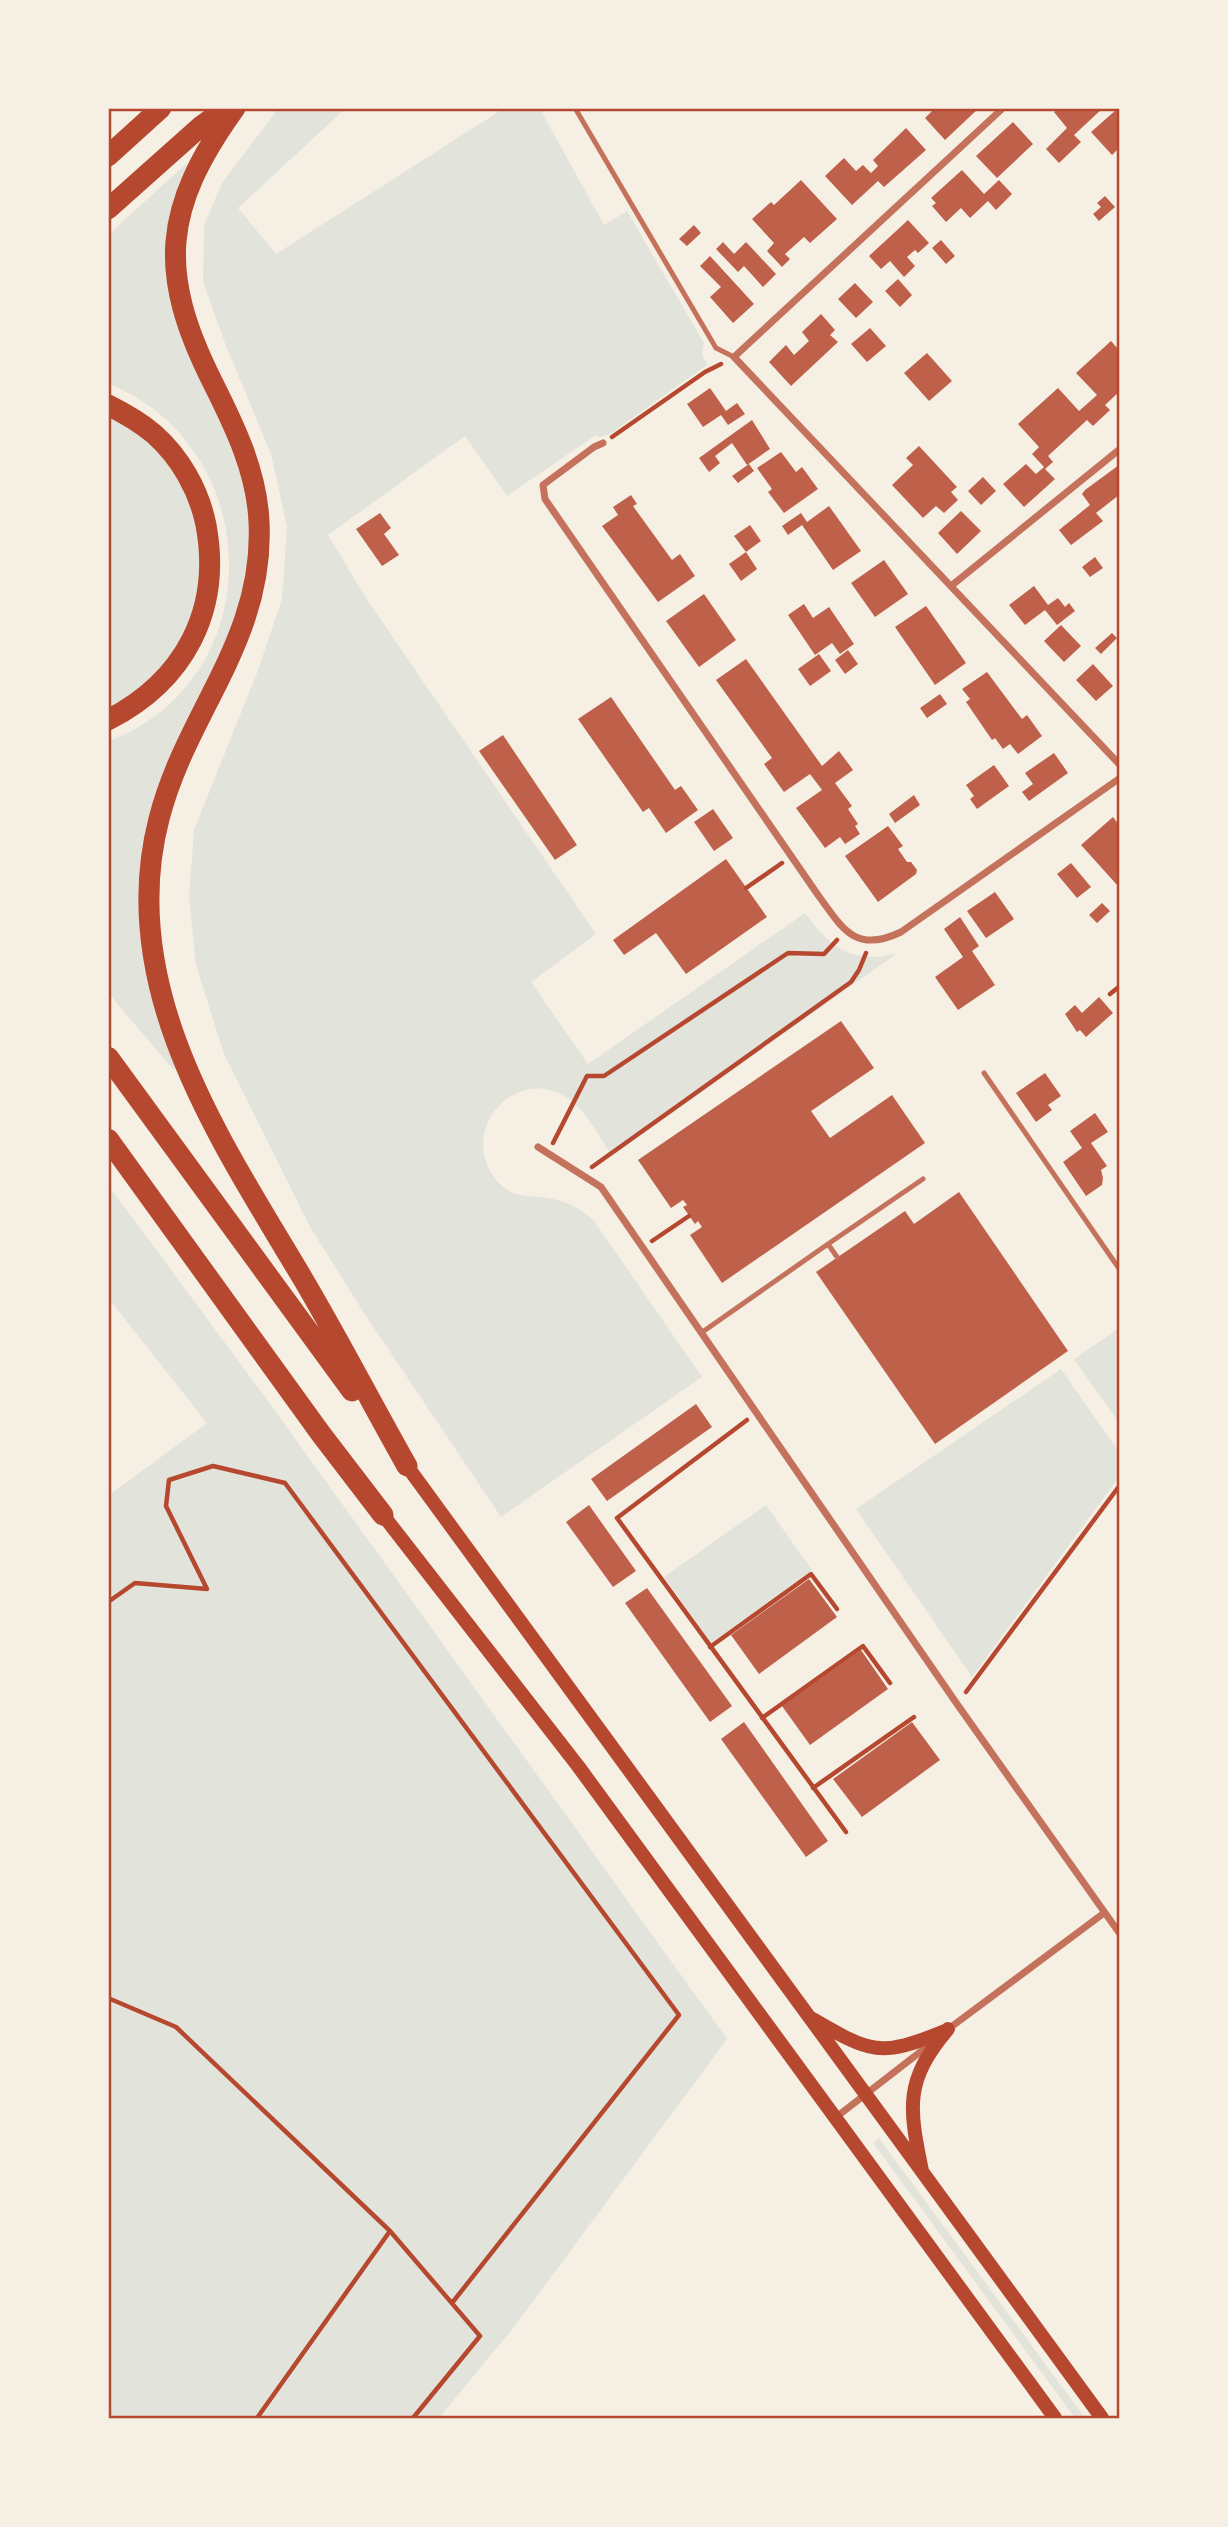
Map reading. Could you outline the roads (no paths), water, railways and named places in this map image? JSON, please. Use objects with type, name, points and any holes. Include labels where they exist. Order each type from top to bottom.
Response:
[{"type":"highway","points":[[108,156],[161,108]]},
{"type":"highway","points":[[108,209],[200,127],[226,108]]},
{"type":"highway","points":[[236,108],[204,154],[186,191],[178,223],[177,278],[183,312],[196,348],[234,428],[250,470],[258,511],[259,561],[253,597],[240,638],[182,754],[162,808],[153,843],[150,881],[152,942],[167,1016],[188,1074],[208,1117],[248,1191],[303,1279],[407,1466]]},
{"type":"highway","points":[[108,405],[152,432],[187,475],[205,520],[210,560],[205,607],[187,650],[155,690],[134,706],[108,720]]},
{"type":"highway","points":[[108,1057],[407,1466]]},
{"type":"highway","points":[[111,1144],[383,1515]]},
{"type":"main road","points":[[407,1466],[1102,2418]]},
{"type":"main road","points":[[383,1515],[578,1766],[1055,2418]]},
{"type":"main road","points":[[807,2016],[855,2042],[880,2049],[897,2049],[948,2029]]},
{"type":"main road","points":[[923,2176],[913,2128],[913,2097],[919,2071],[931,2049],[948,2029]]},
{"type":"street","points":[[1003,108],[734,357],[1119,765]]},
{"type":"street","points":[[603,443],[543,485],[545,499],[791,856],[846,931],[869,942],[885,940],[901,932],[1119,778]]},
{"type":"street","points":[[951,586],[1119,449]]},
{"type":"street","points":[[538,1147],[601,1188],[1119,1934]]},
{"type":"street","points":[[835,2118],[948,2029],[1104,1913]]},
{"type":"lane","points":[[575,108],[716,348],[734,357]]},
{"type":"lane","points":[[984,1073],[1119,1270]]},
{"type":"lane","points":[[701,1332],[923,1179]]},
{"type":"lane","points":[[828,1244],[837,1257]]}]
